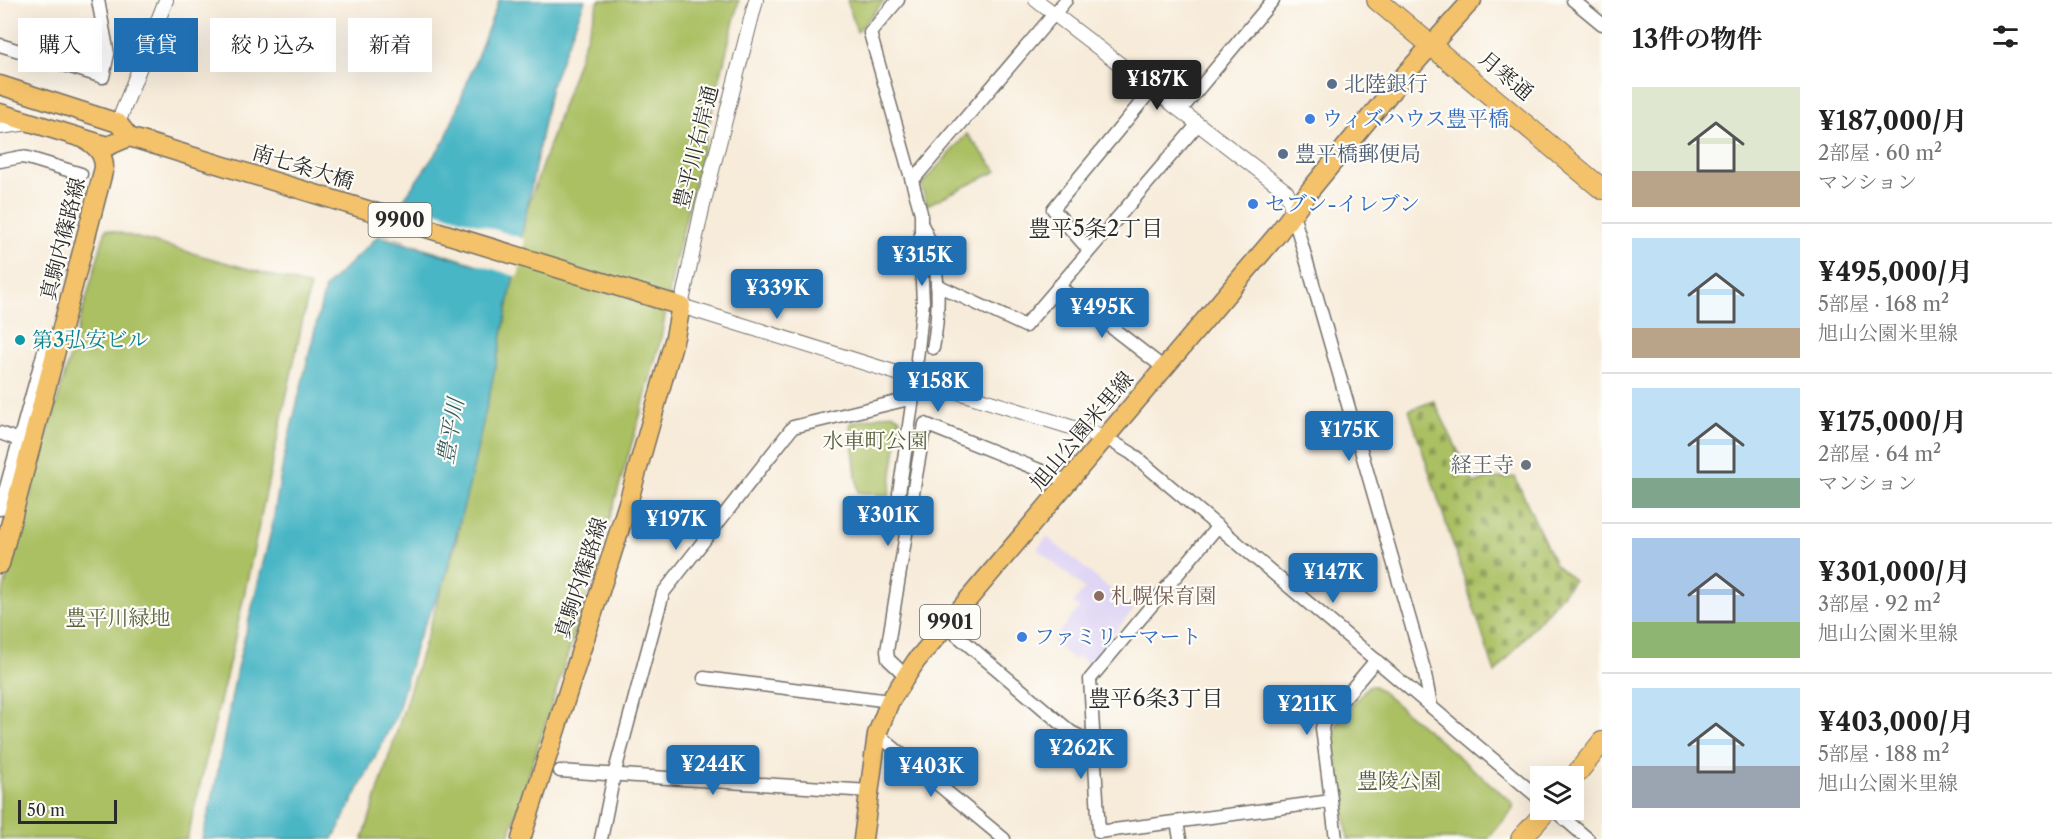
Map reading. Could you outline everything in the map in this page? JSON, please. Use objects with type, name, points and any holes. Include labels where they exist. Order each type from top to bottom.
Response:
[{"type":"highway","name":"月寒通","points":[[1379,1],[1602,189]]},
{"type":"highway","points":[[1583,766],[1602,742]]},
{"type":"highway","points":[[1521,839],[1538,820]]},
{"type":"main road","name":"旭山公園米里線","points":[[863,839],[877,734],[890,701],[906,676],[1293,214],[1311,189],[1431,45],[1472,0]]},
{"type":"main road","name":"9900","points":[[0,85],[124,130]]},
{"type":"main road","points":[[0,113],[108,146],[124,130]]},
{"type":"main road","name":"南七条大橋","points":[[124,130],[675,304]]},
{"type":"main road","name":"真駒内篠路線","points":[[0,564],[105,168],[101,153],[96,146],[86,140]]},
{"type":"main road","name":"真駒内篠路線","points":[[521,839],[628,503],[675,337],[675,304]]},
{"type":"street","points":[[0,45],[103,77],[108,54],[98,0]]},
{"type":"street","points":[[124,130],[166,0]]},
{"type":"street","name":"豊平川右岸通","points":[[675,304],[756,0]]},
{"type":"street","points":[[898,0],[870,33],[921,213],[923,302],[917,359]]},
{"type":"street","points":[[1036,0],[1287,192],[1421,658],[1431,706]]},
{"type":"street","points":[[912,181],[1066,0]]},
{"type":"street","points":[[1181,110],[1273,0]]},
{"type":"street","points":[[1573,0],[1602,24]]},
{"type":"street","points":[[1089,250],[1053,209],[1153,88]]},
{"type":"street","points":[[0,127],[30,122]]},
{"type":"street","points":[[937,285],[1025,326],[1198,124]]},
{"type":"street","points":[[0,161],[28,158],[81,174]]},
{"type":"street","points":[[922,224],[932,248],[937,285],[933,348]]},
{"type":"street","points":[[1058,286],[1164,368]]},
{"type":"street","points":[[675,304],[1106,438],[1131,453],[1530,790]]},
{"type":"street","points":[[0,509],[44,351]]},
{"type":"street","points":[[601,839],[614,775],[663,593],[793,427],[913,398],[899,493],[906,534]]},
{"type":"street","points":[[906,676],[888,659],[887,651],[925,424],[1069,482]]},
{"type":"street","points":[[0,433],[19,440]]},
{"type":"street","points":[[1218,526],[1093,674],[1090,686],[1099,832],[1331,801]]},
{"type":"street","points":[[946,626],[1071,732],[1083,738],[1093,738]]},
{"type":"street","points":[[1336,839],[1322,728],[1324,722],[1376,660]]},
{"type":"street","points":[[704,678],[890,701]]},
{"type":"street","points":[[877,734],[1004,839]]},
{"type":"street","points":[[560,771],[869,791]]},
{"type":"street","points":[[1566,820],[1588,839]]},
{"type":"street","points":[[1177,822],[1180,839]]},
{"type":"shaded area","name":"札幌保育園","points":[[1047,537],[1134,609],[1088,664],[1078,656],[1074,660],[1052,641],[1079,608],[1073,603],[1085,589],[1037,549]]},
{"type":"green space","points":[[599,0],[739,0],[674,267],[661,338],[641,412],[589,589],[508,839],[363,839],[456,543],[505,273]]},
{"type":"green space","points":[[847,0],[885,0],[857,32]]},
{"type":"green space","points":[[967,134],[997,171],[927,205],[921,185]]},
{"type":"green space","name":"豊平川緑地","points":[[106,229],[310,286],[233,647],[187,839],[0,839],[0,602]]},
{"type":"green space","points":[[1434,401],[1474,484],[1487,479],[1515,477],[1555,564],[1574,580],[1495,673],[1409,410]]},
{"type":"green space","name":"水車町公園","points":[[892,413],[900,418],[889,496],[858,492],[850,423]]},
{"type":"green space","name":"豊陵公園","points":[[1368,686],[1375,686],[1513,803],[1513,809],[1488,839],[1348,839],[1333,736],[1338,722]]},
{"type":"water","name":"豊平川","points":[[499,0],[585,0],[551,86],[499,351],[470,482],[444,582],[417,641],[397,714],[333,839],[202,839],[215,786],[237,668],[272,527],[284,457],[325,288],[378,236],[478,265],[380,233],[445,140]]},
{"type":"pier","points":[[400,200],[525,239],[518,277],[377,232]]},
{"type":"tunnel","points":[[913,398],[917,359]]},
{"type":"place","name":"北陸銀行","points":[[1332,84]]},
{"type":"place","name":"ウィズハウス豊平橋","points":[[1310,119]]},
{"type":"place","name":"豊平橋郵便局","points":[[1283,154]]},
{"type":"place","name":"セブン-イレブン","points":[[1253,204]]},
{"type":"place","name":"第3弘安ビル","points":[[20,340]]},
{"type":"place","name":"経王寺","points":[[1526,465]]},
{"type":"place","name":"札幌保育園","points":[[1099,596]]},
{"type":"place","name":"ファミリーマート","points":[[1022,637]]},
{"type":"district","name":"豊平5条2丁目","points":[[1096,228]]},
{"type":"district","name":"豊平6条3丁目","points":[[1156,698]]}]
